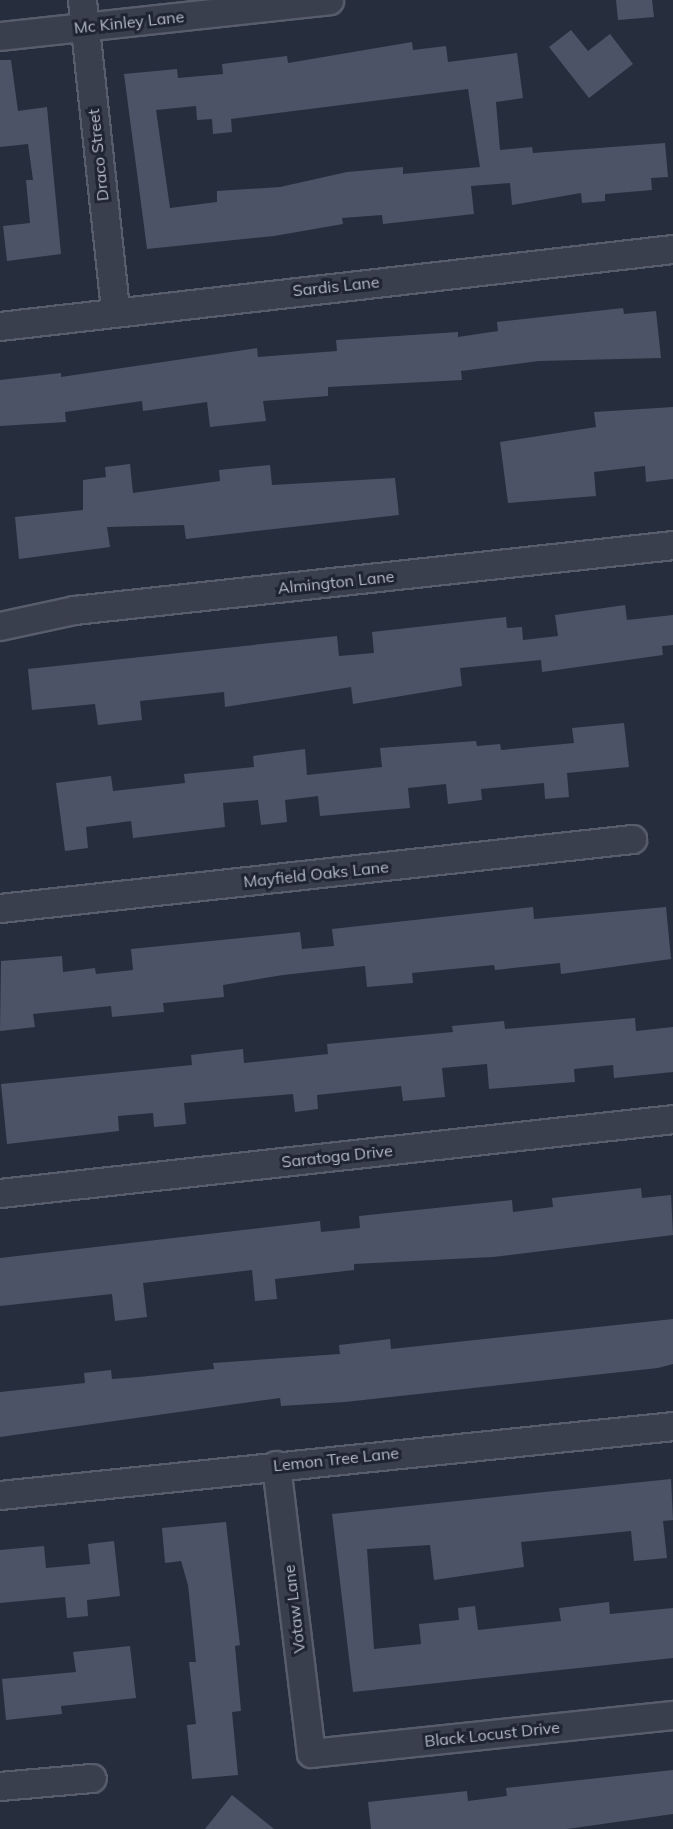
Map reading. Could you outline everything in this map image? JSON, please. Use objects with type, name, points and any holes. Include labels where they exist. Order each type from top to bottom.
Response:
[{"type":"street","name":"Draco Street","points":[[82,0],[115,311]]},
{"type":"street","name":"Mc Kinley Lane","points":[[0,36],[329,0]]},
{"type":"street","name":"Sardis Lane","points":[[0,326],[115,311],[673,249]]},
{"type":"street","name":"Almington Lane","points":[[0,626],[74,610],[673,545]]},
{"type":"street","name":"Mayfield Oaks Lane","points":[[0,908],[632,839]]},
{"type":"street","name":"Saratoga Drive","points":[[0,1192],[673,1119]]},
{"type":"street","name":"Lemon Tree Lane","points":[[0,1495],[673,1426]]},
{"type":"street","name":"Votaw Lane","points":[[276,1465],[311,1753]]},
{"type":"street","name":"Black Locust Drive","points":[[311,1753],[673,1715]]},
{"type":"street","points":[[0,1786],[92,1778]]},
{"type":"building","points":[[616,0],[652,0],[654,17],[618,20]]},
{"type":"building","points":[[571,30],[588,51],[610,34],[633,64],[589,98],[549,47]]},
{"type":"building","points":[[412,42],[413,50],[446,46],[448,62],[517,53],[523,98],[496,102],[500,150],[532,147],[533,153],[665,143],[668,177],[651,178],[652,190],[605,194],[605,201],[582,203],[581,193],[512,205],[510,183],[471,186],[474,214],[383,224],[382,215],[342,218],[343,224],[274,236],[147,249],[124,74],[177,69],[178,78],[223,74],[222,64],[287,56],[288,63]],"holes":[[[468,89],[480,167],[403,174],[403,167],[347,172],[280,187],[217,191],[217,202],[170,208],[156,110],[196,106],[197,120],[212,119],[213,134],[232,132],[231,119]]]},
{"type":"building","points":[[0,60],[11,60],[18,111],[47,107],[61,254],[7,261],[3,226],[30,223],[26,180],[33,180],[28,144],[0,147]]},
{"type":"building","points":[[623,308],[624,314],[656,311],[661,358],[539,361],[461,371],[462,380],[328,387],[328,396],[263,401],[266,421],[210,427],[207,402],[143,411],[142,401],[65,412],[66,422],[0,426],[0,380],[61,373],[61,377],[257,348],[258,357],[337,351],[336,340],[458,332],[458,337],[498,331],[497,322]]},
{"type":"building","points":[[673,407],[673,479],[646,482],[645,466],[594,472],[596,496],[508,503],[500,442],[596,427],[594,412]]},
{"type":"building","points":[[130,464],[133,493],[220,481],[219,470],[270,465],[272,485],[395,478],[399,515],[186,539],[184,525],[107,527],[110,547],[19,559],[15,517],[83,510],[83,480],[106,477],[105,467]]},
{"type":"building","points":[[625,605],[627,620],[673,615],[673,645],[662,646],[663,655],[542,672],[541,660],[460,668],[462,686],[353,704],[351,687],[225,707],[224,692],[140,701],[142,720],[98,725],[95,704],[32,710],[28,669],[337,636],[339,656],[374,653],[372,632],[506,617],[507,628],[522,627],[523,640],[558,636],[555,615]]},
{"type":"building","points":[[624,723],[629,767],[567,773],[569,797],[545,799],[544,783],[481,789],[482,800],[448,804],[446,784],[408,788],[410,808],[320,816],[318,796],[285,800],[287,822],[261,825],[258,800],[223,803],[225,827],[133,838],[131,821],[86,827],[88,848],[65,851],[56,783],[111,776],[113,791],[185,783],[184,774],[254,767],[253,756],[305,749],[307,775],[382,767],[380,748],[476,741],[477,746],[500,744],[501,750],[574,743],[572,728]]},
{"type":"building","points":[[533,907],[534,919],[666,907],[671,959],[561,974],[560,963],[495,970],[494,965],[412,973],[413,983],[367,987],[365,966],[283,975],[223,985],[224,997],[163,1003],[164,1012],[112,1017],[111,1006],[33,1014],[35,1027],[0,1031],[1,961],[62,956],[63,972],[95,968],[96,974],[133,970],[131,949],[300,932],[302,949],[334,946],[332,929]]},
{"type":"building","points":[[635,1018],[636,1031],[673,1027],[673,1072],[614,1078],[613,1065],[574,1069],[575,1082],[489,1089],[487,1064],[442,1068],[445,1097],[403,1101],[401,1086],[317,1095],[318,1109],[295,1112],[293,1094],[184,1103],[186,1124],[154,1127],[153,1113],[118,1116],[119,1131],[7,1144],[1,1084],[192,1065],[191,1055],[243,1049],[244,1063],[328,1054],[327,1044],[453,1032],[452,1026],[504,1021],[505,1029]]},
{"type":"building","points":[[641,1188],[642,1198],[671,1195],[673,1235],[493,1257],[354,1264],[354,1270],[275,1279],[277,1299],[255,1301],[252,1270],[143,1283],[147,1317],[115,1321],[112,1294],[0,1306],[0,1258],[320,1221],[321,1232],[360,1228],[359,1216],[512,1200],[513,1212],[553,1207],[552,1198]]},
{"type":"building","points":[[673,1319],[673,1364],[658,1368],[345,1402],[281,1406],[280,1398],[0,1437],[0,1392],[85,1383],[84,1373],[111,1370],[112,1379],[139,1377],[214,1369],[213,1363],[340,1354],[339,1345],[390,1339],[391,1349]]},
{"type":"building","points":[[671,1479],[673,1520],[663,1521],[667,1558],[634,1561],[631,1531],[521,1542],[524,1567],[434,1580],[430,1545],[367,1549],[374,1649],[421,1644],[419,1624],[459,1620],[458,1608],[475,1606],[478,1630],[561,1621],[559,1608],[609,1602],[610,1614],[673,1608],[673,1658],[353,1692],[332,1514]]},
{"type":"building","points":[[226,1522],[240,1645],[235,1646],[241,1711],[232,1712],[238,1775],[192,1779],[187,1725],[196,1724],[189,1662],[196,1662],[188,1585],[181,1561],[165,1563],[162,1528]]},
{"type":"building","points":[[114,1541],[120,1596],[87,1600],[88,1616],[67,1618],[65,1597],[0,1603],[0,1550],[44,1546],[46,1568],[90,1564],[88,1544]]},
{"type":"building","points":[[130,1646],[136,1698],[61,1706],[62,1714],[6,1720],[2,1679],[76,1672],[73,1652]]},
{"type":"building","points":[[673,1770],[673,1814],[567,1829],[371,1829],[368,1802],[467,1791],[468,1801],[507,1796],[506,1788]]},
{"type":"building","points":[[232,1795],[274,1829],[205,1829]]}]
